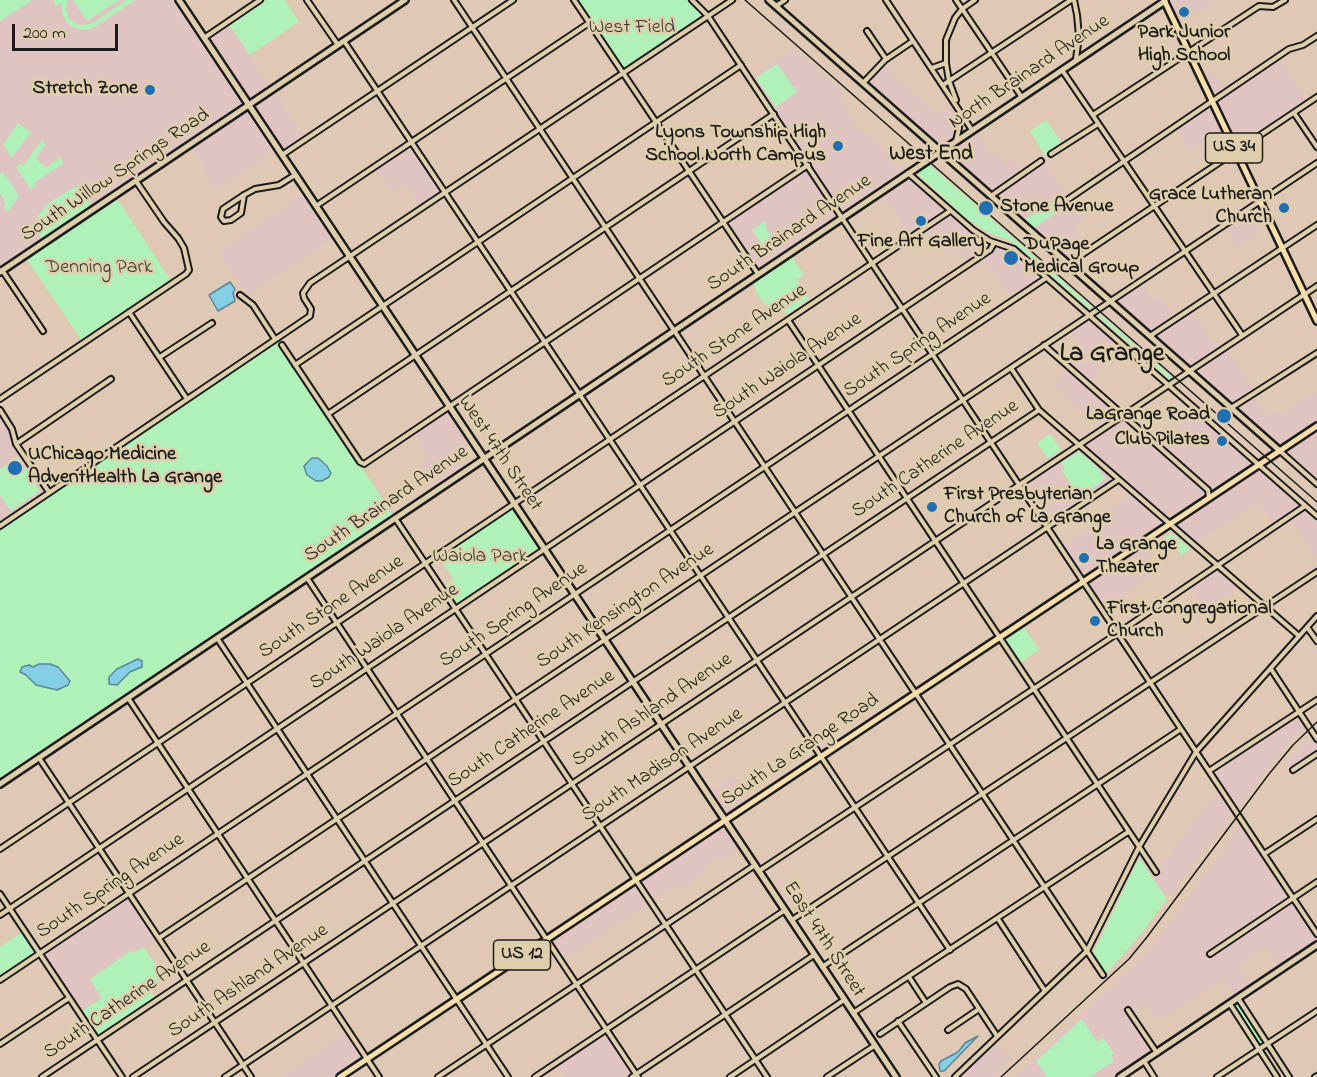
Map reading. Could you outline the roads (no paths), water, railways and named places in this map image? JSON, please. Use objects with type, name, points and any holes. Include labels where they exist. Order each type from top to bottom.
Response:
[{"type":"main road","name":"US 34","points":[[1165,0],[1317,321]]},
{"type":"main road","name":"US 12","points":[[1280,451],[1317,426]]},
{"type":"main road","name":"South La Grange Road","points":[[340,1077],[1280,451]]},
{"type":"street","name":"West 47th Street","points":[[179,0],[726,820]]},
{"type":"street","points":[[204,38],[260,0]]},
{"type":"street","points":[[307,0],[338,45]]},
{"type":"street","name":"South Willow Springs Road","points":[[1,271],[405,0]]},
{"type":"street","points":[[454,0],[1103,975]]},
{"type":"street","points":[[282,155],[513,0]]},
{"type":"street","points":[[574,0],[758,274]]},
{"type":"street","points":[[692,0],[708,16],[741,64],[1317,934]]},
{"type":"street","points":[[0,526],[311,315],[311,309],[304,298],[305,288],[732,0]]},
{"type":"street","points":[[769,0],[1317,484]]},
{"type":"street","points":[[776,6],[785,0]]},
{"type":"street","points":[[886,0],[972,130]]},
{"type":"street","points":[[956,0],[1021,96]]},
{"type":"street","points":[[956,141],[960,120],[946,63],[947,35],[962,9],[975,0]]},
{"type":"street","points":[[943,85],[1072,0],[1077,15],[1079,36],[1076,60]]},
{"type":"street","name":"North Brainard Avenue","points":[[940,152],[1165,0]]},
{"type":"street","points":[[1093,116],[1258,6],[1274,7],[1285,0]]},
{"type":"street","points":[[316,206],[589,23]]},
{"type":"street","points":[[867,31],[886,59]]},
{"type":"street","points":[[1067,200],[1289,49],[1303,45],[1317,36]]},
{"type":"street","points":[[344,41],[950,950]]},
{"type":"street","points":[[863,84],[886,59],[914,41]]},
{"type":"street","points":[[932,68],[946,63]]},
{"type":"street","points":[[295,365],[741,64]]},
{"type":"street","points":[[1062,69],[1242,335]]},
{"type":"street","points":[[1068,264],[1317,97]]},
{"type":"street","points":[[1294,112],[1317,147]]},
{"type":"street","points":[[328,414],[774,114]]},
{"type":"street","points":[[1051,154],[1098,124]]},
{"type":"street","name":"South Brainard Avenue","points":[[0,784],[940,152]]},
{"type":"street","points":[[991,196],[1041,161]]},
{"type":"street","name":"South Kensington Avenue","points":[[159,939],[795,511],[1317,164]]},
{"type":"street","points":[[282,345],[362,464],[808,165]]},
{"type":"street","points":[[907,173],[973,230],[994,243],[1011,247],[1317,516]]},
{"type":"street","points":[[244,195],[241,213],[231,220],[224,221],[220,217],[223,209],[244,195],[255,189],[279,185],[295,175]]},
{"type":"street","points":[[0,399],[189,270],[184,248],[136,181]]},
{"type":"street","name":"South Stone Avenue","points":[[0,849],[950,211]]},
{"type":"street","points":[[1150,336],[1317,225]]},
{"type":"street","name":"South Waiola Avenue","points":[[0,915],[990,250],[994,243]]},
{"type":"street","points":[[1,271],[43,331]]},
{"type":"street","name":"South Spring Avenue","points":[[0,980],[1046,278]]},
{"type":"street","name":"South Ashland Avenue","points":[[133,1077],[1317,286]]},
{"type":"street","points":[[240,295],[253,305],[275,339]]},
{"type":"street","points":[[129,312],[187,399]]},
{"type":"street","points":[[788,320],[1156,872]]},
{"type":"street","points":[[160,357],[212,323]]},
{"type":"street","points":[[1044,345],[1208,490],[1209,498]]},
{"type":"street","points":[[1231,408],[1317,353]]},
{"type":"street","points":[[1011,368],[1039,410],[1299,636]]},
{"type":"street","points":[[16,444],[111,379]]},
{"type":"street","points":[[0,410],[12,429],[16,444],[49,492]]},
{"type":"street","name":"South Catherine Avenue","points":[[42,1077],[1039,410]]},
{"type":"street","name":"South Madison Avenue","points":[[225,1077],[1118,480]]},
{"type":"street","points":[[759,871],[1305,506]]},
{"type":"street","points":[[395,518],[766,1077]]},
{"type":"street","points":[[792,920],[1317,572]]},
{"type":"street","points":[[307,578],[577,984],[635,1076],[814,955]]},
{"type":"street","points":[[955,1077],[1087,951],[1139,847],[1196,752],[1317,616]]},
{"type":"street","points":[[1307,627],[1317,641]]},
{"type":"street","points":[[217,638],[508,1077]]},
{"type":"street","points":[[1271,669],[1317,739]]},
{"type":"street","points":[[128,698],[379,1077]]},
{"type":"street","points":[[1209,771],[1317,700]]},
{"type":"street","points":[[822,967],[1181,729]]},
{"type":"street","points":[[1293,770],[1317,754]]},
{"type":"street","points":[[39,758],[251,1077]]},
{"type":"street","points":[[1264,854],[1317,819]]},
{"type":"street","name":"East 47th Street","points":[[726,820],[896,1077]]},
{"type":"street","points":[[853,1013],[1128,832]]},
{"type":"street","points":[[438,1077],[755,865]]},
{"type":"street","points":[[1210,954],[1317,882]]},
{"type":"street","points":[[0,894],[122,1077]]},
{"type":"street","points":[[535,1077],[785,910]]},
{"type":"street","points":[[998,919],[1045,991]]},
{"type":"street","points":[[1120,1077],[1317,945]]},
{"type":"street","points":[[909,976],[926,1003]]},
{"type":"street","points":[[880,1034],[958,984],[966,989],[997,1036]]},
{"type":"street","points":[[0,1044],[69,998]]},
{"type":"street","points":[[1238,998],[1289,1077]]},
{"type":"street","points":[[730,1077],[844,1000]]},
{"type":"street","points":[[1230,1004],[1278,1077]]},
{"type":"street","points":[[948,1030],[979,1009]]},
{"type":"street","points":[[1128,1010],[1157,1053]]},
{"type":"street","points":[[1217,1077],[1317,1011]]},
{"type":"street","points":[[898,1021],[936,1077]]},
{"type":"street","points":[[827,1077],[874,1046]]},
{"type":"street","points":[[1144,1061],[1154,1077]]},
{"type":"water","points":[[230,282],[235,289],[233,293],[235,301],[218,311],[209,295]]},
{"type":"water","points":[[312,458],[318,458],[327,466],[331,473],[329,477],[316,481],[307,475],[304,466]]},
{"type":"water","points":[[138,659],[142,661],[142,667],[130,672],[117,685],[109,684],[109,677],[117,669]]},
{"type":"water","points":[[39,664],[58,667],[70,681],[68,685],[57,690],[36,685],[20,672],[22,667],[29,665],[33,667]]},
{"type":"water","points":[[978,1036],[944,1071],[940,1071],[941,1061],[958,1052],[965,1043]]},
{"type":"railway","points":[[745,0],[1317,502]]},
{"type":"railway","points":[[1001,1077],[1129,959],[1269,774],[1293,745],[1317,722]]},
{"type":"place","name":"Park Junior High School","points":[[1184,12]]},
{"type":"place","name":"Stretch Zone","points":[[150,90]]},
{"type":"place","name":"Lyons Township High School North Campus","points":[[838,146]]},
{"type":"place","name":"Stone Avenue","points":[[986,208]]},
{"type":"place","name":"Grace Lutheran Church","points":[[1284,208]]},
{"type":"place","name":"Fine Art Gallery","points":[[921,221]]},
{"type":"place","name":"DuPage Medical Group","points":[[1011,258]]},
{"type":"place","name":"LaGrange Road","points":[[1224,416]]},
{"type":"place","name":"Club Pilates","points":[[1222,441]]},
{"type":"place","name":"UChicago Medicine AdventHealth La Grange","points":[[15,468]]},
{"type":"place","name":"First Presbyterian Church of La Grange","points":[[932,507]]},
{"type":"place","name":"La Grange Theater","points":[[1084,558]]},
{"type":"place","name":"First Congregational Church","points":[[1095,621]]},
{"type":"district","name":"West End","points":[[931,156]]},
{"type":"district","name":"La Grange","points":[[1112,356]]},
{"type":"park label","name":"West Field","points":[[632,29]]},
{"type":"park label","name":"Denning Park","points":[[99,269]]},
{"type":"park label","name":"Waiola Park","points":[[480,558]]}]
